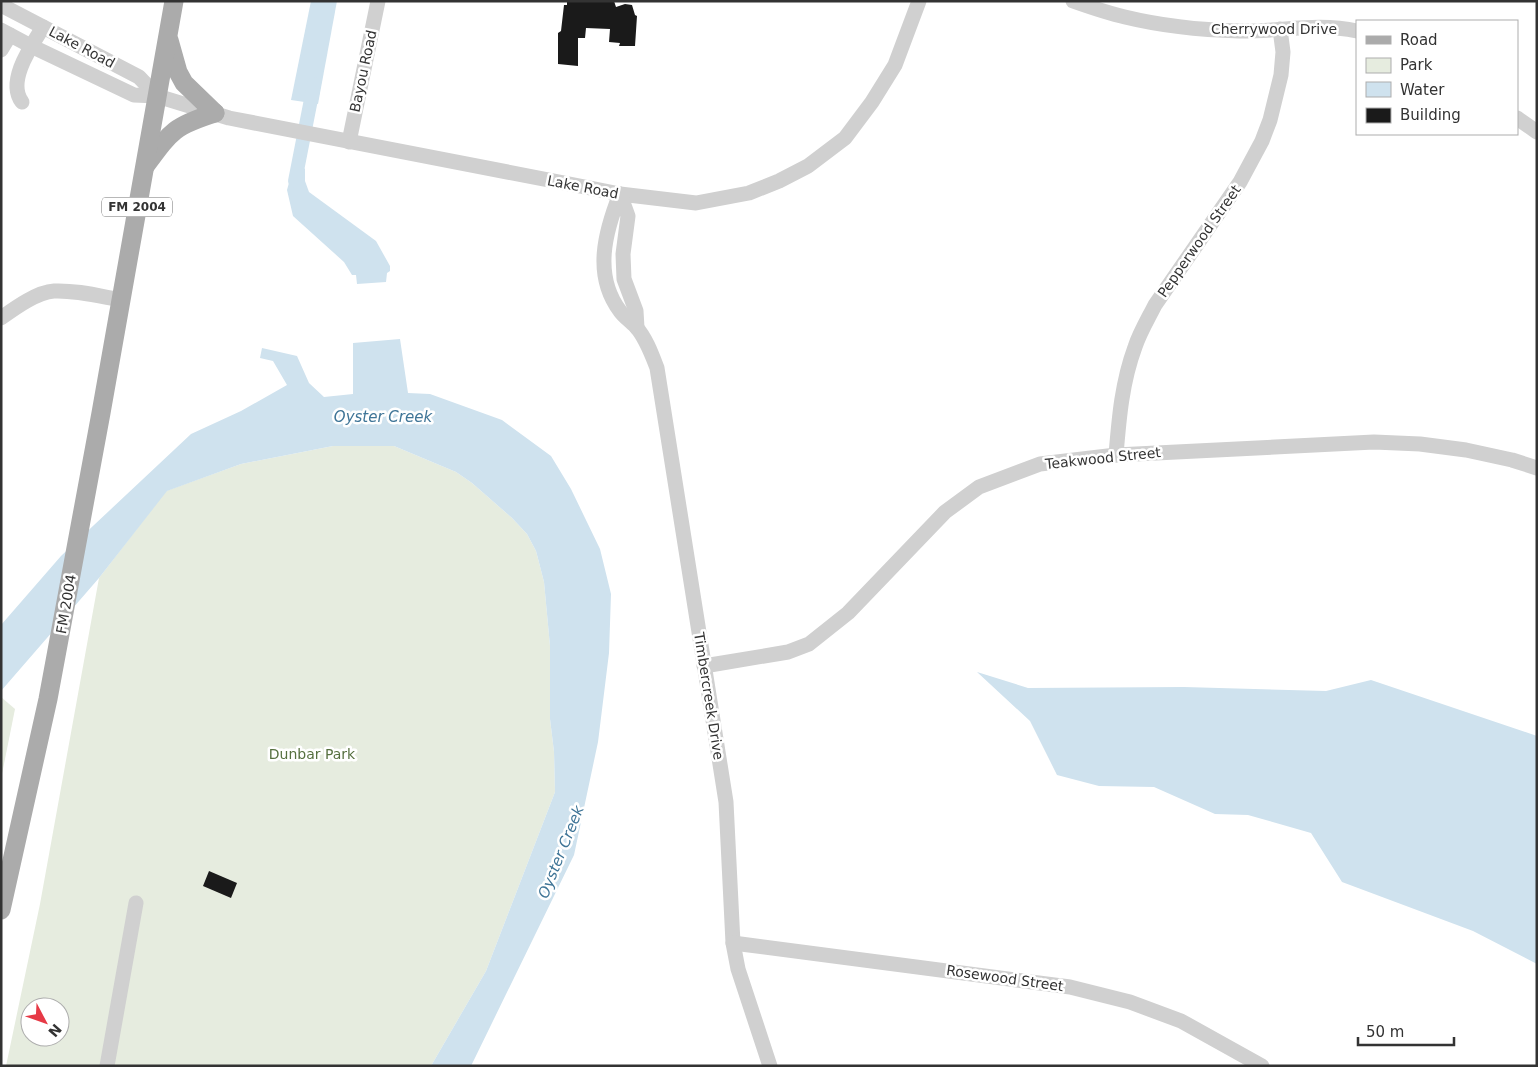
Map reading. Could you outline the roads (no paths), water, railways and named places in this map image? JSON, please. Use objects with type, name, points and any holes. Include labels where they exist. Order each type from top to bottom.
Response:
[{"type":"main road","name":"FM 2004","points":[[1,910],[48,699],[101,414],[174,1]]},
{"type":"main road","points":[[144,167],[169,134],[178,127],[215,113],[184,83],[178,72],[168,36]]},
{"type":"street","name":"Bayou Road","points":[[349,142],[378,1]]},
{"type":"street","name":"Lake Road","points":[[6,32],[31,46],[134,95],[157,96],[215,113],[349,142],[620,194],[696,203],[749,193],[779,181],[808,166],[845,138],[877,95],[895,65],[919,1]]},
{"type":"street","name":"Cherrywood Drive","points":[[1073,1],[1123,17],[1169,26],[1238,31],[1316,26],[1356,31]]},
{"type":"street","name":"Lake Road","points":[[1,5],[139,77],[157,96]]},
{"type":"street","points":[[22,102],[18,96],[16,82],[31,46],[43,27]]},
{"type":"street","name":"Pepperwood Street","points":[[1116,455],[1122,391],[1135,346],[1144,325],[1155,305],[1240,182],[1262,142],[1281,75],[1283,52],[1280,28]]},
{"type":"street","points":[[1,50],[6,32]]},
{"type":"street","points":[[1518,119],[1537,132]]},
{"type":"street","name":"Timbercreek Drive","points":[[620,194],[610,218],[605,248],[605,284],[611,298],[621,313],[637,328],[657,368],[726,802],[733,943],[738,969],[766,1065]]},
{"type":"street","points":[[1,318],[22,303],[52,291],[85,293],[121,300]]},
{"type":"street","name":"Teakwood Street","points":[[704,666],[788,652],[809,644],[848,614],[946,512],[979,487],[1040,464],[1116,455],[1374,442],[1420,444],[1466,450],[1537,468]]},
{"type":"street","points":[[107,1066],[136,903]]},
{"type":"street","name":"Rosewood Street","points":[[733,943],[1070,987],[1130,1002],[1181,1020],[1262,1066]]},
{"type":"water","points":[[311,1],[337,1],[318,104],[291,100]]},
{"type":"water","points":[[299,163],[305,169],[305,181],[309,192],[376,241],[390,266],[386,282],[357,284],[356,275],[352,275],[344,262],[293,216],[287,190],[293,168]]},
{"type":"water","name":"Oyster Creek","points":[[400,339],[408,393],[430,394],[502,420],[551,456],[571,489],[600,549],[611,594],[609,653],[598,742],[574,855],[471,1066],[431,1066],[486,971],[555,792],[554,752],[550,719],[550,646],[544,582],[536,551],[527,534],[512,518],[472,483],[456,472],[394,446],[333,446],[241,464],[167,491],[99,578],[1,691],[1,625],[61,556],[191,434],[241,411],[287,385],[273,361],[260,358],[262,348],[297,356],[309,383],[324,397],[353,394],[353,343]]},
{"type":"water","points":[[977,672],[1028,688],[1184,687],[1326,691],[1371,680],[1537,736],[1537,964],[1473,931],[1342,882],[1311,833],[1248,815],[1215,814],[1154,787],[1099,786],[1057,775],[1030,721]]},
{"type":"waterway","points":[[295,181],[314,84]]},
{"type":"park label","name":"Dunbar Park","points":[[312,754]]}]
